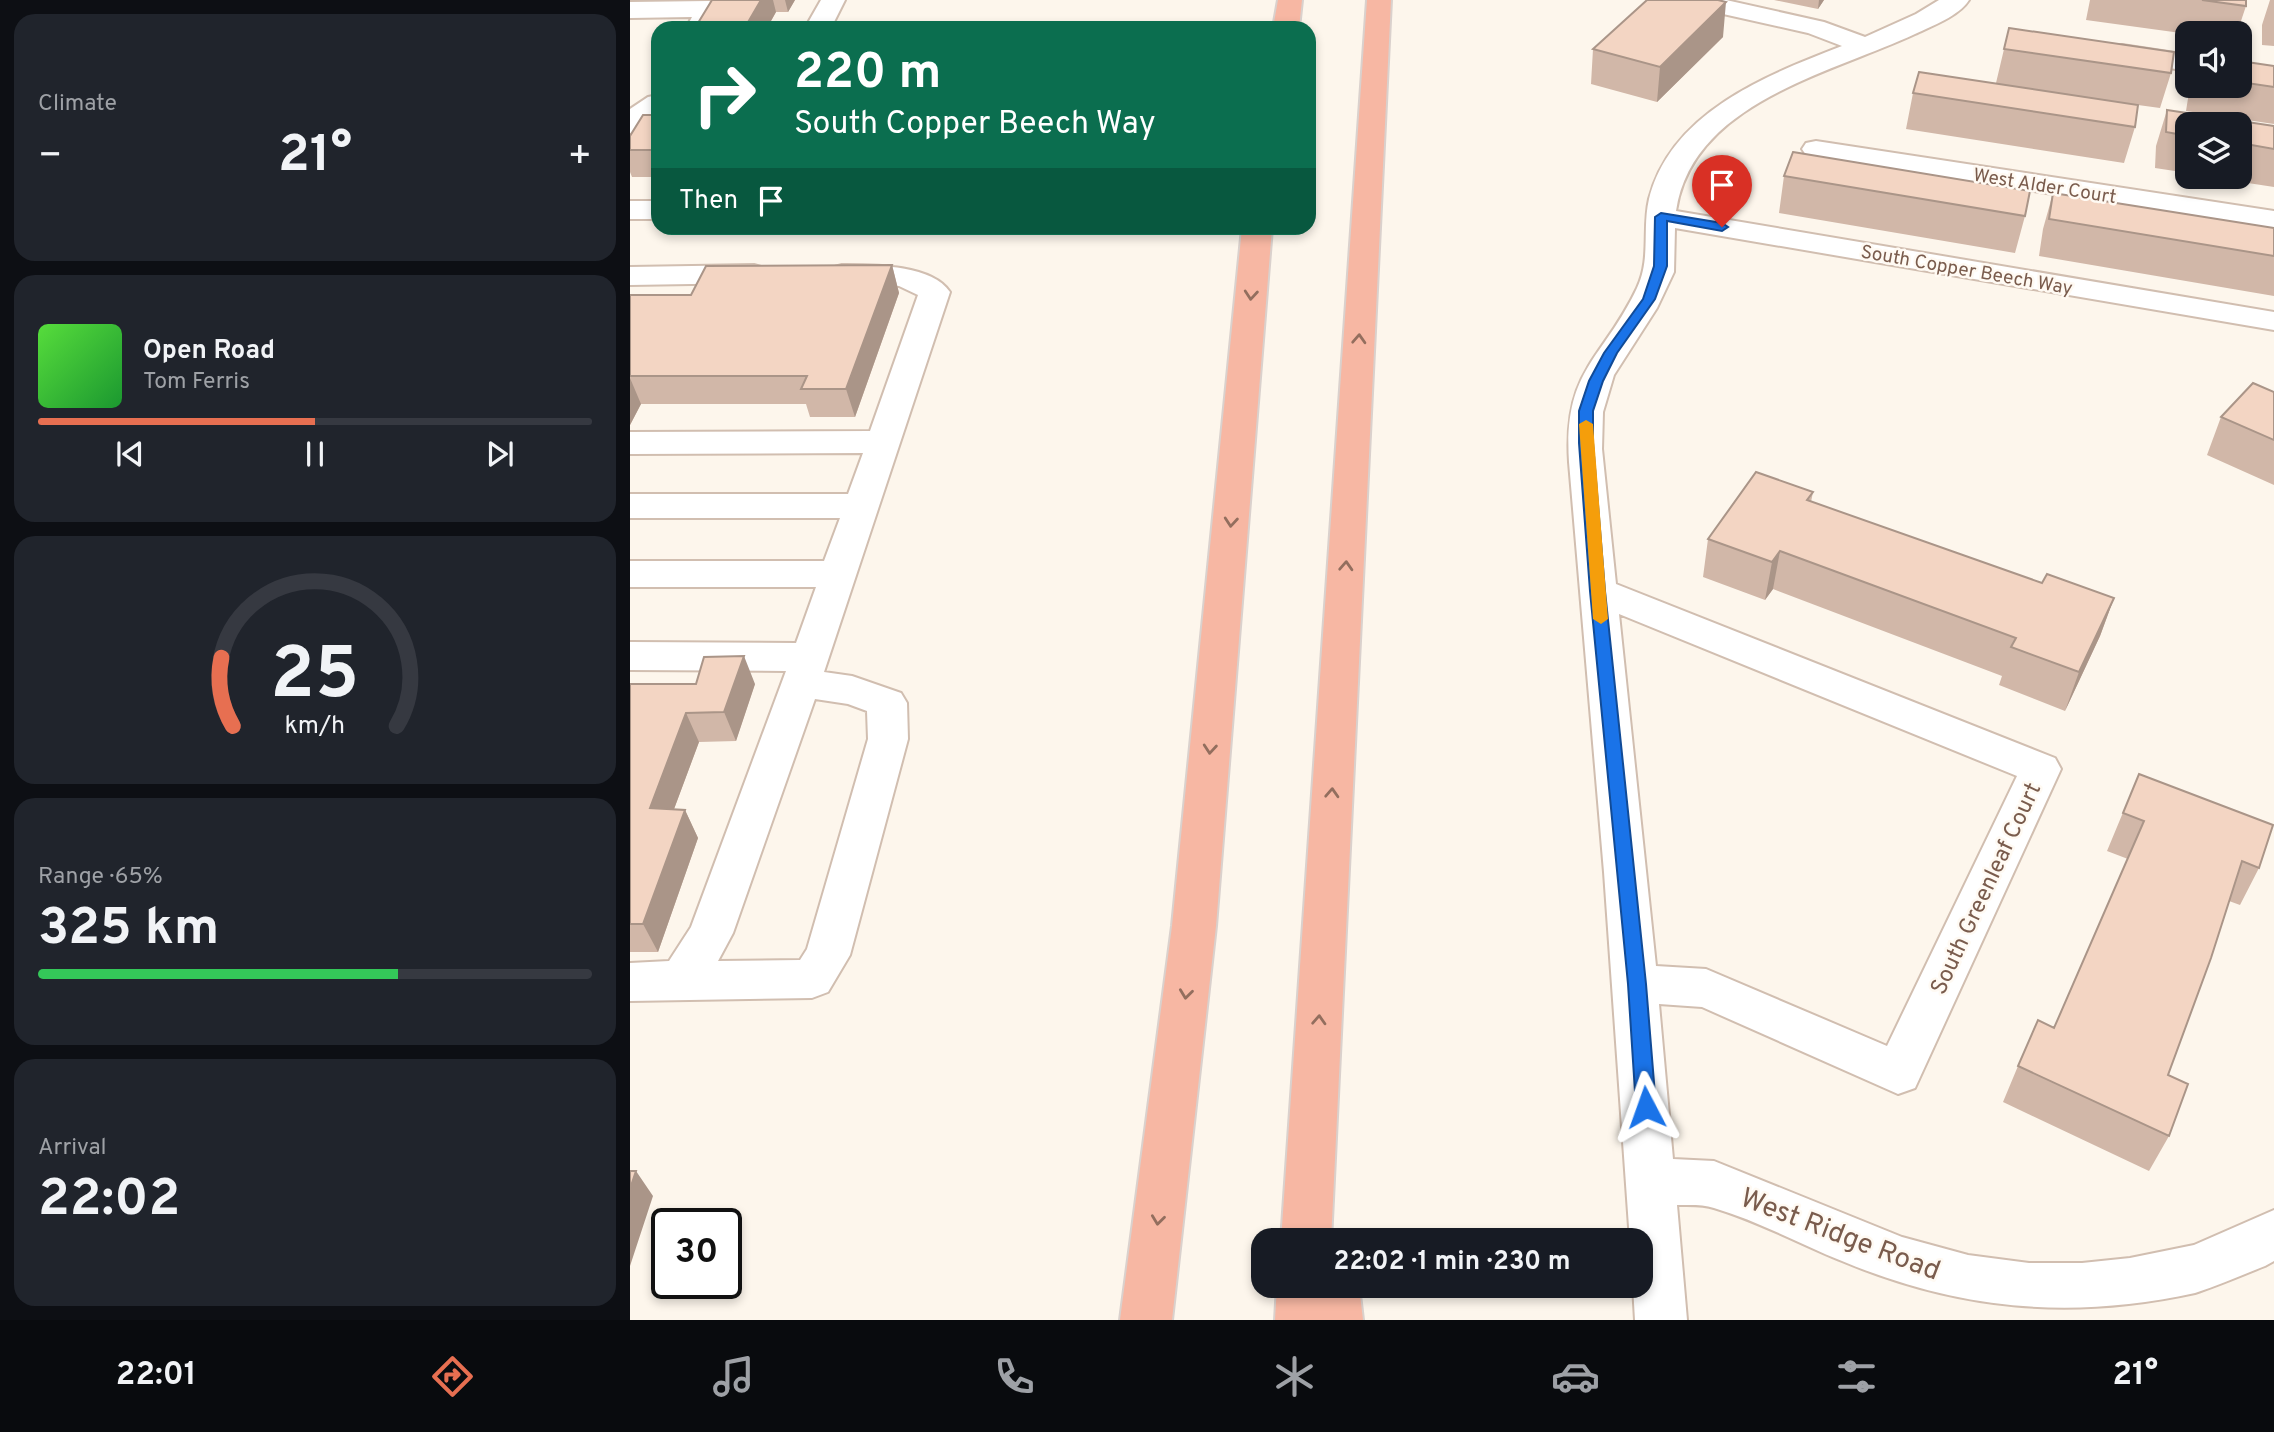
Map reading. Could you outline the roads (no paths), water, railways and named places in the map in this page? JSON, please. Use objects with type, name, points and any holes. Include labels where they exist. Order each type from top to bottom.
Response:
[{"type":"highway","points":[[1287,21],[1290,0]]},
{"type":"highway","points":[[1307,1228],[1379,0]]},
{"type":"highway","points":[[1146,1320],[1194,926],[1257,235]]},
{"type":"highway","points":[[1315,1088],[1328,1228]]},
{"type":"highway","points":[[1301,1320],[1302,1298]]},
{"type":"highway","points":[[1335,1298],[1337,1320]]},
{"type":"street","points":[[822,21],[833,0]]},
{"type":"street","points":[[1692,0],[1815,27],[1866,46]]},
{"type":"street","points":[[1661,1320],[1637,984],[1598,591],[1586,443],[1586,411],[1596,381],[1611,353],[1649,299],[1661,266],[1661,217],[1666,191],[1681,158],[1712,124],[1734,106],[1765,88],[1910,28],[1957,0]]},
{"type":"street","points":[[630,10],[709,12]]},
{"type":"street","points":[[2095,50],[2175,61]]},
{"type":"street","points":[[630,125],[651,107]]},
{"type":"street","name":"West Alder Court","points":[[1816,149],[2274,220]]},
{"type":"street","points":[[630,210],[651,210]]},
{"type":"street","name":"South Copper Beech Way","points":[[1661,217],[2274,321]]},
{"type":"street","points":[[630,276],[897,276],[919,281],[935,292],[711,933],[681,980]]},
{"type":"street","points":[[630,443],[883,442]]},
{"type":"street","points":[[630,506],[862,506]]},
{"type":"street","points":[[630,575],[838,575]]},
{"type":"street","name":"South Greenleaf Court","points":[[1598,591],[2041,769],[1898,1073],[1706,988],[1637,984]]},
{"type":"street","points":[[630,656],[805,670],[887,703],[888,739],[828,955],[811,979],[630,982]]},
{"type":"street","name":"West Ridge Road","points":[[1651,1181],[1714,1184],[1900,1261],[1968,1280],[2029,1288],[2082,1288],[2143,1280],[2194,1269],[2247,1250],[2274,1234]]}]
